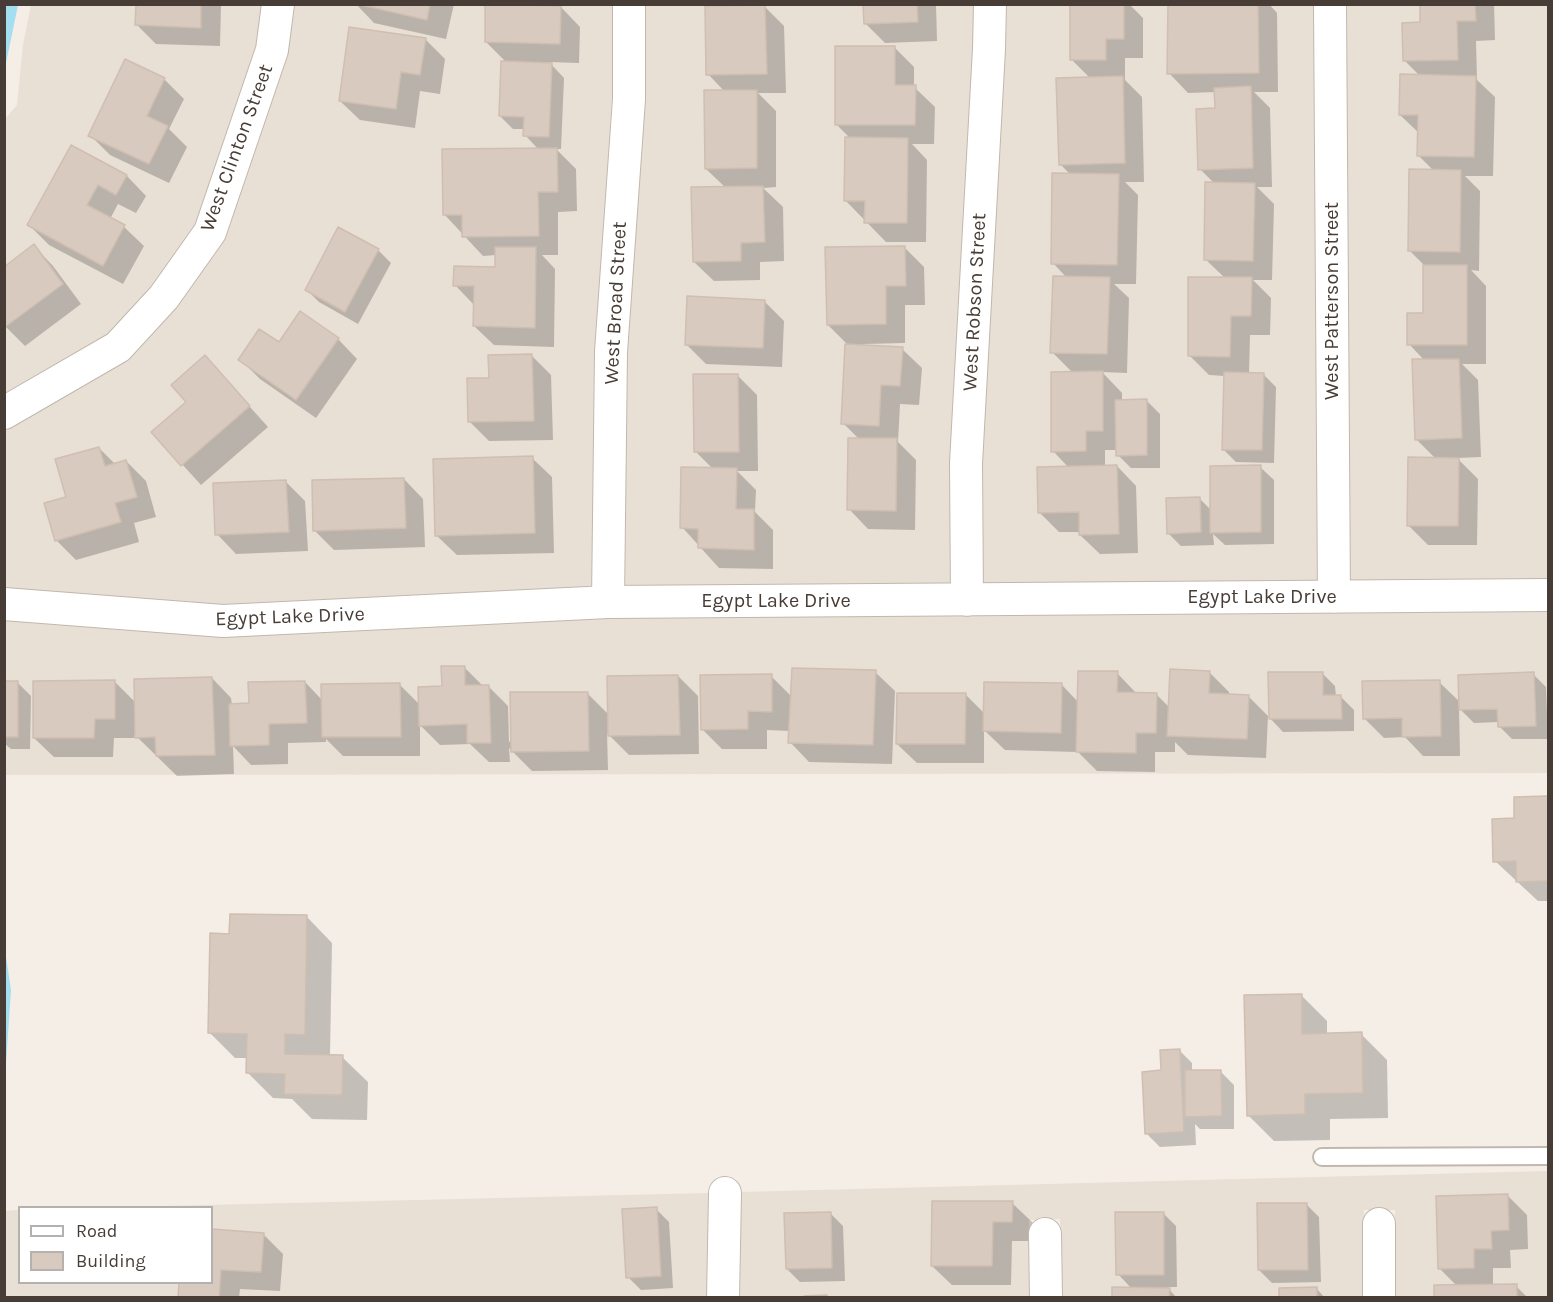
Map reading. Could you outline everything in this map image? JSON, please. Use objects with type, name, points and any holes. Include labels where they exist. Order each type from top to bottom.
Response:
[{"type":"street","name":"West Clinton Street","points":[[4,413],[118,347],[164,297],[210,232],[272,50],[278,4]]},
{"type":"street","name":"West Broad Street","points":[[608,602],[611,352],[628,99],[629,4]]},
{"type":"street","name":"West Robson Street","points":[[967,600],[966,463],[990,4]]},
{"type":"street","name":"West Patterson Street","points":[[1330,4],[1334,597]]},
{"type":"street","name":"Egypt Lake Drive","points":[[4,604],[223,621],[608,602],[1548,595]]},
{"type":"street","points":[[723,1298],[725,1193]]},
{"type":"street","points":[[1379,1224],[1379,1298]]},
{"type":"street","points":[[1045,1234],[1046,1298]]},
{"type":"lane","points":[[1322,1157],[1548,1156]]},
{"type":"shaded area","points":[[31,5],[262,5],[257,47],[195,226],[151,289],[107,336],[5,396],[5,119],[17,105],[23,45]]},
{"type":"shaded area","points":[[295,5],[613,5],[612,99],[595,352],[593,589],[223,607],[5,589],[4,430],[131,356],[225,236],[288,52]]},
{"type":"shaded area","points":[[645,5],[974,5],[950,462],[951,586],[625,588],[627,352],[645,100]]},
{"type":"shaded area","points":[[1006,5],[1314,5],[1318,582],[983,585],[982,463]]},
{"type":"shaded area","points":[[1346,5],[1548,5],[1548,581],[1350,582]]},
{"type":"shaded area","points":[[1548,609],[1548,773],[5,775],[4,618]]},
{"type":"shaded area","points":[[1548,1171],[1548,1297],[1395,1297],[1395,1210],[1364,1210],[1363,1297],[1062,1297],[1060,1219],[1029,1220],[1030,1297],[740,1298],[741,1192]]},
{"type":"shaded area","points":[[709,1193],[707,1297],[5,1297],[4,1211],[18,1210],[18,1284],[213,1284],[213,1206],[166,1206]]},
{"type":"water","points":[[4,5],[18,5],[5,68]]},
{"type":"water","points":[[4,950],[11,990],[5,1079]]},
{"type":"building","points":[[136,4],[201,4],[201,28],[135,25]]},
{"type":"building","points":[[357,4],[430,4],[427,20]]},
{"type":"building","points":[[485,4],[561,6],[560,44],[485,42]]},
{"type":"building","points":[[863,4],[917,4],[918,22],[864,24]]},
{"type":"building","points":[[1070,4],[1124,4],[1124,39],[1106,39],[1106,60],[1070,60]]},
{"type":"building","points":[[1168,4],[1258,4],[1259,73],[1167,74]]},
{"type":"building","points":[[1420,4],[1475,4],[1476,21],[1457,21],[1458,60],[1403,61],[1402,23],[1420,22]]},
{"type":"building","points":[[765,5],[767,74],[706,75],[705,6]]},
{"type":"building","points":[[349,27],[426,38],[420,75],[401,72],[396,109],[339,101]]},
{"type":"building","points":[[835,46],[895,46],[895,85],[916,85],[915,125],[835,125]]},
{"type":"building","points":[[125,59],[165,78],[147,116],[168,126],[149,164],[88,136]]},
{"type":"building","points":[[501,61],[552,63],[549,137],[523,136],[524,117],[499,116]]},
{"type":"building","points":[[1400,74],[1476,76],[1474,157],[1417,156],[1418,115],[1399,115]]},
{"type":"building","points":[[1123,76],[1125,163],[1059,165],[1056,78]]},
{"type":"building","points":[[1251,86],[1253,168],[1198,170],[1196,109],[1215,108],[1214,88]]},
{"type":"building","points":[[704,90],[757,90],[757,168],[705,169]]},
{"type":"building","points":[[845,137],[908,138],[907,223],[864,223],[865,201],[844,201]]},
{"type":"building","points":[[71,145],[127,175],[116,195],[98,185],[87,205],[125,225],[103,266],[27,225]]},
{"type":"building","points":[[557,148],[558,192],[538,192],[539,236],[462,237],[462,215],[443,215],[442,149]]},
{"type":"building","points":[[1409,169],[1461,170],[1460,252],[1408,251]]},
{"type":"building","points":[[1052,173],[1119,174],[1117,265],[1051,264]]},
{"type":"building","points":[[1205,182],[1255,183],[1253,261],[1204,260]]},
{"type":"building","points":[[763,186],[765,242],[741,243],[741,261],[693,262],[691,187]]},
{"type":"building","points":[[338,227],[379,249],[345,312],[305,290]]},
{"type":"building","points":[[34,244],[63,284],[5,327],[4,267]]},
{"type":"building","points":[[905,246],[906,286],[886,286],[886,324],[827,325],[825,247]]},
{"type":"building","points":[[495,247],[536,247],[535,328],[473,326],[474,286],[453,286],[454,266],[495,267]]},
{"type":"building","points":[[1423,265],[1467,265],[1467,345],[1407,345],[1407,313],[1423,313]]},
{"type":"building","points":[[1053,276],[1110,277],[1107,354],[1050,353]]},
{"type":"building","points":[[1188,277],[1252,277],[1251,316],[1231,316],[1230,357],[1188,356]]},
{"type":"building","points":[[687,296],[765,300],[763,348],[685,345]]},
{"type":"building","points":[[300,311],[339,338],[296,400],[238,360],[259,329],[279,342]]},
{"type":"building","points":[[845,344],[903,347],[900,386],[881,385],[879,426],[841,424]]},
{"type":"building","points":[[532,354],[534,421],[468,422],[467,378],[489,378],[488,355]]},
{"type":"building","points":[[205,355],[250,406],[181,466],[151,432],[186,402],[171,385]]},
{"type":"building","points":[[1412,359],[1459,359],[1462,438],[1415,440]]},
{"type":"building","points":[[1103,371],[1103,431],[1086,431],[1086,451],[1051,452],[1051,372]]},
{"type":"building","points":[[1224,372],[1264,373],[1262,450],[1222,450]]},
{"type":"building","points":[[693,374],[738,374],[739,452],[694,452]]},
{"type":"building","points":[[1147,399],[1147,455],[1116,456],[1115,400]]},
{"type":"building","points":[[848,438],[897,438],[896,511],[847,510]]},
{"type":"building","points":[[99,447],[105,466],[126,460],[137,497],[115,503],[121,522],[55,541],[44,503],[66,497],[55,459]]},
{"type":"building","points":[[533,456],[535,533],[435,536],[433,459]]},
{"type":"building","points":[[1408,457],[1459,458],[1458,526],[1407,526]]},
{"type":"building","points":[[1117,465],[1119,534],[1079,535],[1079,512],[1038,513],[1037,467]]},
{"type":"building","points":[[1261,465],[1261,532],[1210,533],[1210,466]]},
{"type":"building","points":[[681,467],[737,468],[736,509],[754,509],[754,550],[698,548],[698,529],[680,528]]},
{"type":"building","points":[[404,478],[406,528],[313,531],[312,480]]},
{"type":"building","points":[[286,480],[289,532],[215,535],[213,483]]},
{"type":"building","points":[[1200,497],[1201,532],[1167,534],[1166,498]]},
{"type":"building","points":[[441,666],[465,666],[465,685],[489,685],[491,743],[467,743],[467,724],[419,726],[418,687],[442,686]]},
{"type":"building","points":[[792,668],[876,670],[873,745],[788,743]]},
{"type":"building","points":[[1170,669],[1210,671],[1209,693],[1249,695],[1247,739],[1167,736]]},
{"type":"building","points":[[1078,671],[1118,671],[1117,692],[1157,693],[1156,733],[1136,733],[1136,753],[1076,752]]},
{"type":"building","points":[[1268,672],[1323,672],[1323,695],[1341,695],[1342,719],[1269,719]]},
{"type":"building","points":[[1534,672],[1536,726],[1498,727],[1497,709],[1459,710],[1458,675]]},
{"type":"building","points":[[772,674],[772,712],[748,711],[748,729],[701,730],[700,675]]},
{"type":"building","points":[[678,675],[680,735],[608,736],[607,676]]},
{"type":"building","points":[[212,677],[215,755],[156,756],[155,737],[135,738],[134,679]]},
{"type":"building","points":[[115,680],[115,719],[95,719],[94,738],[33,738],[33,681]]},
{"type":"building","points":[[1440,680],[1441,736],[1402,737],[1402,718],[1363,719],[1362,681]]},
{"type":"building","points":[[4,681],[18,681],[18,737],[4,737]]},
{"type":"building","points":[[305,681],[307,723],[269,724],[269,745],[230,746],[229,704],[249,703],[248,682]]},
{"type":"building","points":[[984,682],[1062,683],[1061,733],[983,731]]},
{"type":"building","points":[[400,683],[401,737],[322,737],[321,684]]},
{"type":"building","points":[[510,692],[588,692],[589,751],[511,752]]},
{"type":"building","points":[[897,693],[966,693],[965,744],[896,744]]},
{"type":"building","points":[[1548,796],[1548,881],[1516,882],[1516,861],[1493,862],[1492,819],[1514,818],[1514,797]]},
{"type":"building","points":[[230,914],[307,915],[305,1035],[285,1034],[285,1054],[343,1055],[342,1095],[284,1094],[285,1074],[246,1073],[247,1034],[208,1033],[210,933],[229,934]]},
{"type":"building","points":[[1302,994],[1302,1034],[1362,1032],[1363,1093],[1305,1094],[1305,1114],[1247,1116],[1244,995]]},
{"type":"building","points":[[1180,1049],[1184,1132],[1145,1134],[1142,1072],[1161,1070],[1160,1050]]},
{"type":"building","points":[[1185,1070],[1221,1070],[1222,1116],[1185,1117]]},
{"type":"building","points":[[1508,1194],[1509,1230],[1491,1231],[1492,1249],[1474,1249],[1474,1268],[1438,1269],[1436,1196]]},
{"type":"building","points":[[932,1201],[1013,1201],[1012,1222],[993,1222],[992,1266],[931,1266]]},
{"type":"building","points":[[1257,1203],[1307,1203],[1308,1270],[1258,1270]]},
{"type":"building","points":[[657,1207],[661,1276],[626,1278],[622,1209]]},
{"type":"building","points":[[831,1212],[832,1268],[786,1269],[784,1213]]},
{"type":"building","points":[[1115,1212],[1164,1212],[1164,1275],[1116,1275]]},
{"type":"building","points":[[213,1229],[264,1233],[261,1272],[221,1270],[219,1298],[178,1298],[179,1284],[213,1284]]},
{"type":"building","points":[[1517,1284],[1517,1298],[1434,1298],[1434,1285]]},
{"type":"building","points":[[1112,1287],[1170,1288],[1169,1298],[1112,1298]]},
{"type":"building","points":[[1317,1287],[1317,1298],[1279,1298],[1279,1288]]},
{"type":"building","points":[[827,1295],[827,1298],[804,1298],[804,1296]]}]
